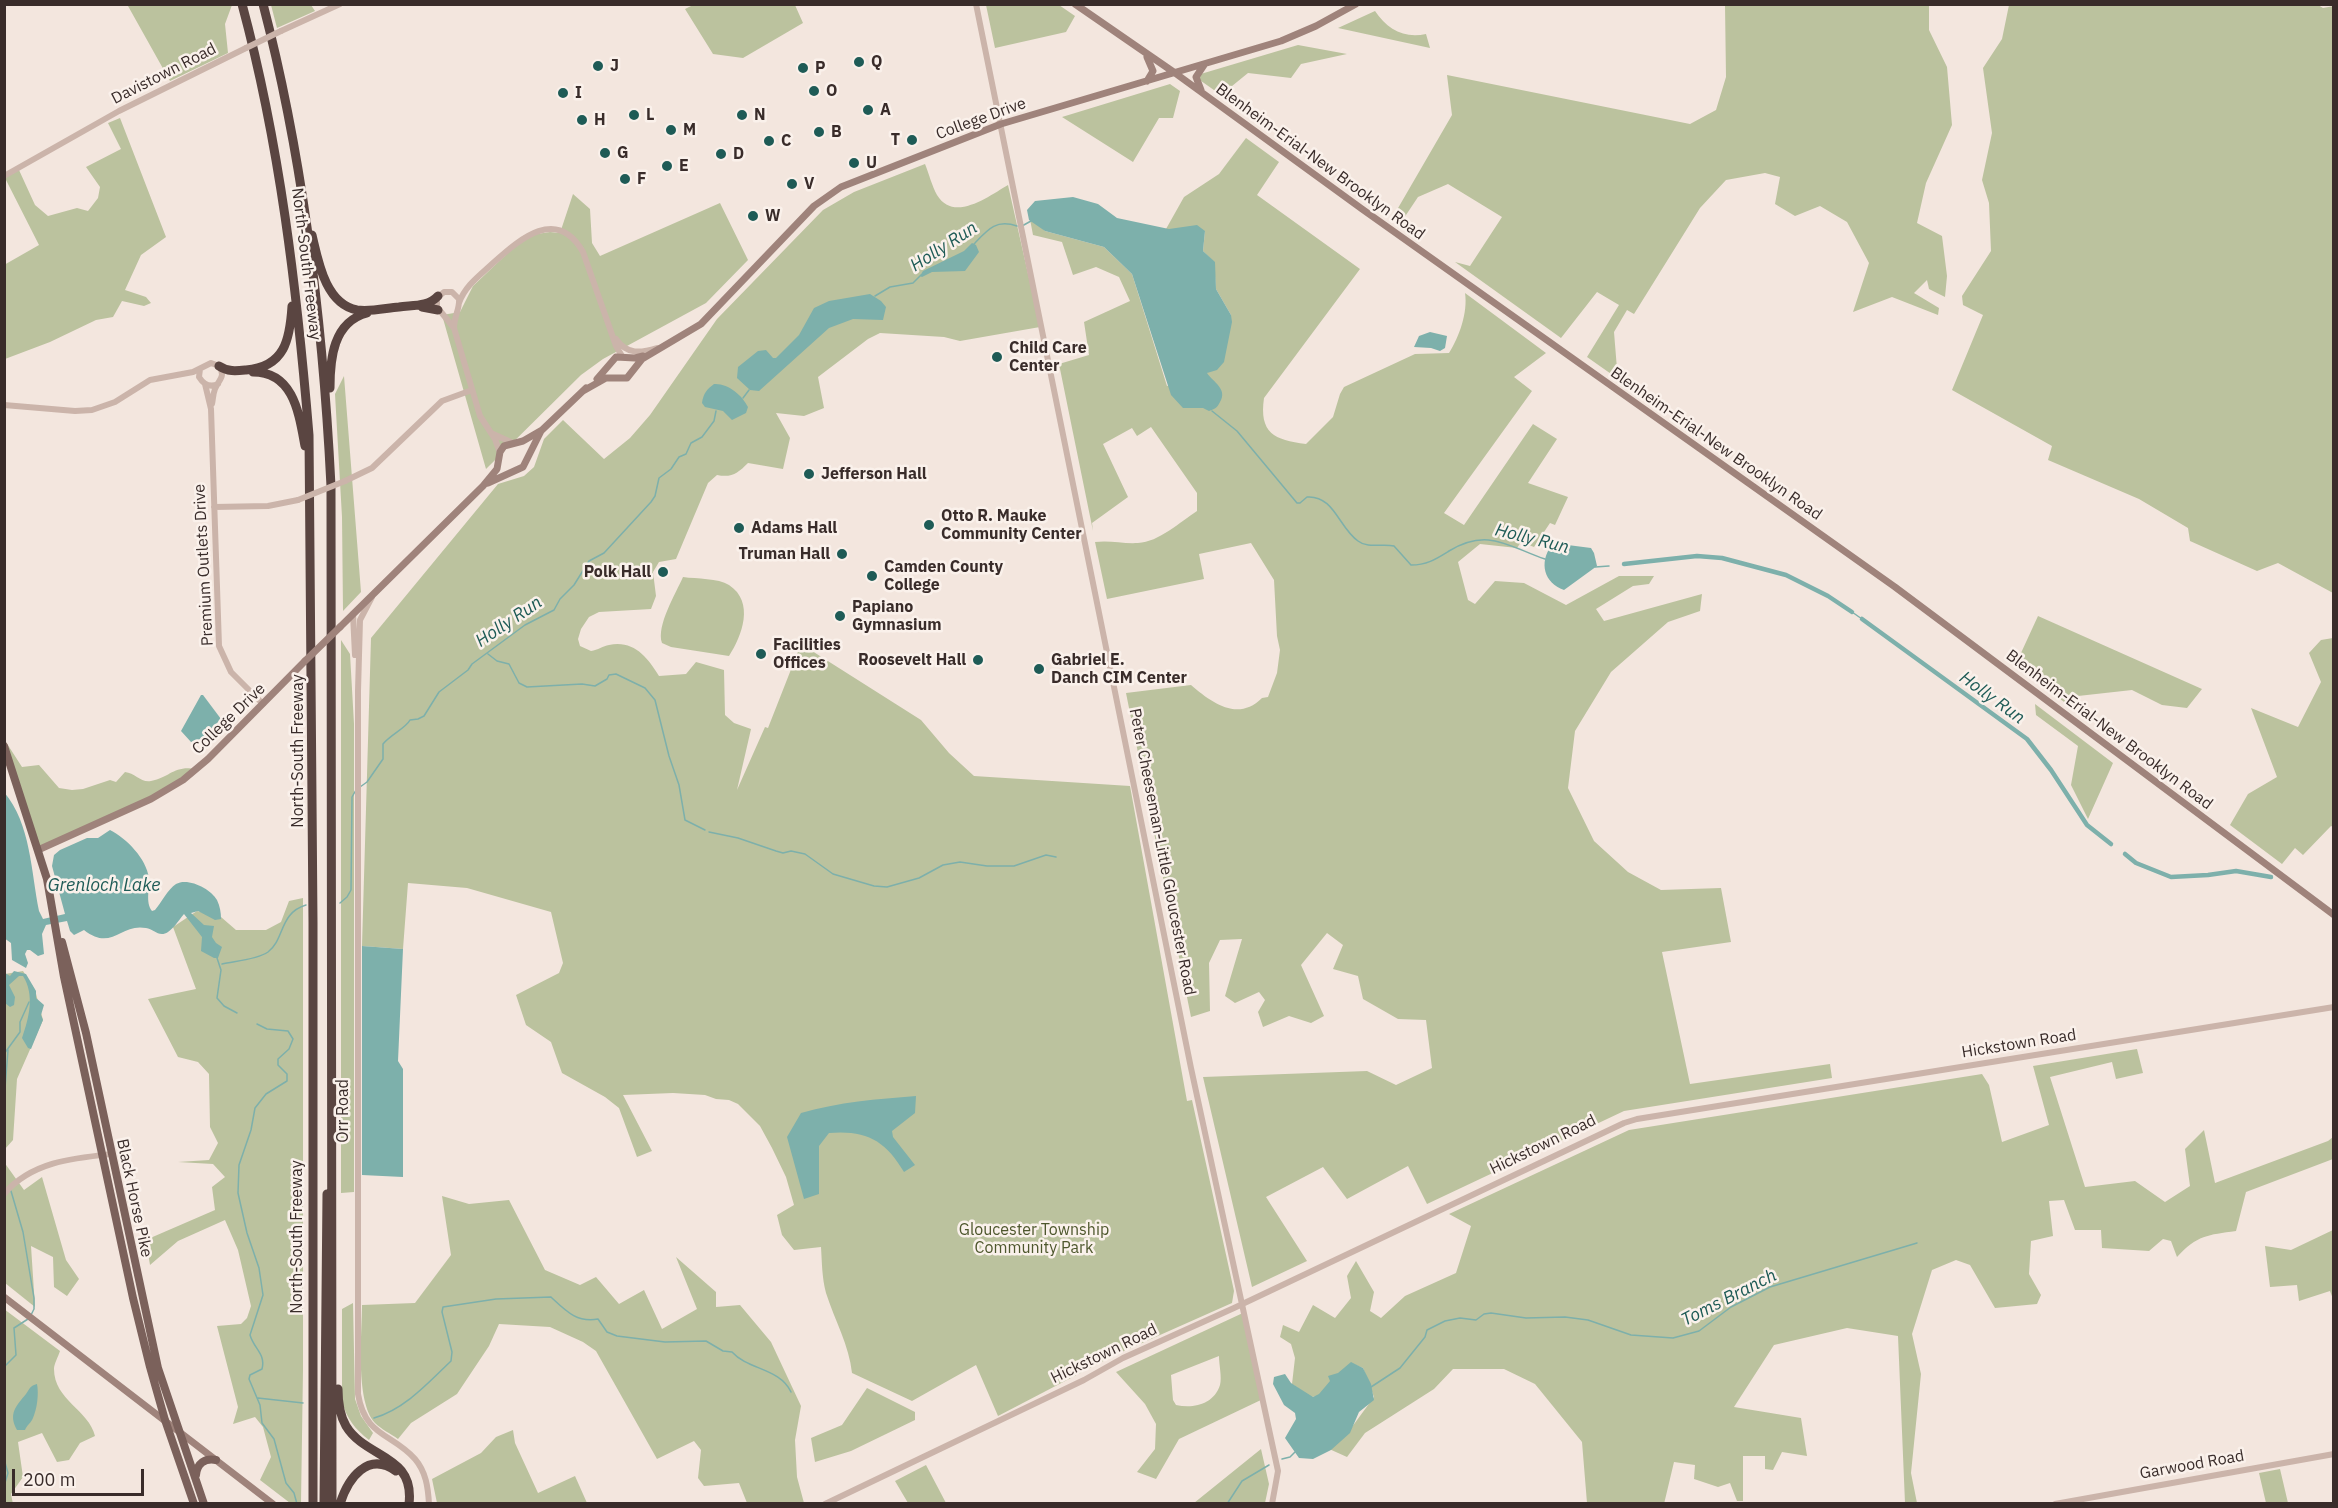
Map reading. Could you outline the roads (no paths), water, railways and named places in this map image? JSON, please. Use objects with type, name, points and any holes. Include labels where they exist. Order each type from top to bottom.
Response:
[{"type":"highway","name":"North-South Freeway","points":[[242,4],[254,46],[278,164],[303,366],[309,435],[313,912],[313,1503]]},
{"type":"highway","name":"North-South Freeway","points":[[263,4],[288,116],[301,195],[318,312],[328,433],[333,579],[330,992],[333,1058],[332,1503]]},
{"type":"highway","points":[[301,195],[325,279],[336,297],[345,305],[353,309],[367,310],[428,304],[438,296]]},
{"type":"highway","points":[[219,366],[232,371],[262,368],[281,353],[289,336],[291,325],[290,256]]},
{"type":"highway","points":[[328,433],[331,362],[336,342],[346,324],[357,316],[368,313],[429,307],[441,312]]},
{"type":"highway","points":[[220,382],[235,374],[256,372],[273,376],[283,382],[292,394],[297,407],[309,474]]},
{"type":"highway","points":[[324,1503],[330,992]]},
{"type":"highway","points":[[333,1273],[340,1411],[344,1423],[357,1440],[393,1462],[405,1473],[410,1487],[409,1503]]},
{"type":"highway","points":[[340,1503],[351,1479],[364,1467],[372,1464],[389,1466],[400,1476],[404,1485],[403,1503]]},
{"type":"main road","name":"Blenheim-Erial-New Brooklyn Road","points":[[1075,4],[1896,587],[2334,915]]},
{"type":"main road","name":"College Drive","points":[[632,372],[638,363],[701,324],[814,206],[835,190],[1001,124],[1281,41],[1316,26],[1356,4]]},
{"type":"main road","points":[[1143,53],[1154,69],[1145,82]]},
{"type":"main road","points":[[1206,64],[1198,73],[1197,81],[1200,89],[1209,98]]},
{"type":"main road","name":"College Drive","points":[[623,356],[639,357],[665,346]]},
{"type":"main road","points":[[542,430],[524,466],[516,471],[504,467],[500,456],[505,445],[524,441],[542,430],[583,391],[605,372],[611,363],[623,356],[632,363],[632,372],[626,378],[603,379],[583,391]]},
{"type":"main road","points":[[611,363],[611,373],[617,378]]},
{"type":"main road","points":[[514,443],[524,448],[527,459]]},
{"type":"main road","name":"College Drive","points":[[38,850],[170,789],[208,759],[483,486],[495,472],[500,456]]},
{"type":"main road","name":"College Drive","points":[[483,486],[500,476],[516,471]]},
{"type":"main road","name":"Black Horse Pike","points":[[4,746],[50,894],[134,1303],[165,1420],[194,1503]]},
{"type":"main road","name":"Black Horse Pike","points":[[68,976],[112,1154],[149,1334],[161,1377],[204,1503]]},
{"type":"main road","points":[[4,1297],[273,1503]]},
{"type":"main road","points":[[195,1479],[201,1462],[216,1460]]},
{"type":"street","name":"Davistown Road","points":[[4,176],[119,111],[340,4]]},
{"type":"street","name":"Peter Cheeseman-Little Gloucester Road","points":[[976,4],[1191,1068],[1278,1471],[1272,1503]]},
{"type":"street","points":[[500,456],[491,433],[480,416],[472,390],[454,327],[456,310],[472,282],[527,235],[544,230],[559,231],[574,240],[584,252],[616,346],[623,356]]},
{"type":"street","points":[[454,327],[436,304],[438,296],[472,282]]},
{"type":"street","points":[[448,291],[456,295],[459,303]]},
{"type":"street","points":[[441,312],[450,314],[456,310]]},
{"type":"street","points":[[607,320],[616,341],[630,351],[643,353],[665,346]]},
{"type":"street","points":[[607,320],[613,346],[611,363]]},
{"type":"street","points":[[4,405],[75,411],[92,410],[106,406],[150,380],[200,369],[209,363],[219,366],[223,372],[220,382],[211,387],[203,382],[173,375]]},
{"type":"street","points":[[200,369],[203,382]]},
{"type":"street","name":"Premium Outlets Drive","points":[[203,382],[211,409],[219,646],[231,672],[263,704]]},
{"type":"street","name":"Premium Outlets Drive","points":[[211,409],[220,382]]},
{"type":"street","points":[[214,507],[268,506],[298,500],[345,481],[372,468],[442,400],[472,390]]},
{"type":"street","points":[[491,433],[514,443]]},
{"type":"street","name":"Orr Road","points":[[375,592],[360,620],[358,691],[358,1394],[366,1419],[375,1430],[414,1458],[424,1473],[429,1488],[429,1503]]},
{"type":"street","name":"Orr Road","points":[[353,614],[358,691]]},
{"type":"street","name":"Hickstown Road","points":[[825,1503],[1084,1380],[1123,1358],[1610,1128],[1637,1119],[2334,1007]]},
{"type":"street","points":[[4,1194],[17,1180],[47,1165],[112,1154]]},
{"type":"street","name":"Garwood Road","points":[[2055,1503],[2334,1454]]},
{"type":"water","points":[[1073,197],[1098,204],[1117,218],[1169,229],[1197,225],[1205,231],[1203,251],[1215,262],[1216,289],[1231,315],[1232,322],[1224,362],[1217,370],[1207,373],[1221,389],[1222,397],[1216,408],[1209,411],[1203,408],[1183,408],[1171,395],[1132,274],[1104,247],[1045,231],[1029,220],[1027,210],[1035,201]]},
{"type":"water","points":[[972,243],[976,245],[979,252],[965,271],[932,272],[920,276],[923,271],[964,251]]},
{"type":"water","points":[[870,294],[886,307],[883,320],[853,319],[829,328],[759,391],[750,390],[737,378],[738,367],[758,351],[766,350],[773,358],[776,358],[799,335],[814,308],[829,301]]},
{"type":"water","points":[[1430,332],[1447,336],[1445,348],[1440,351],[1414,347],[1419,336]]},
{"type":"water","points":[[714,384],[724,385],[738,394],[748,407],[746,413],[732,420],[723,411],[705,407],[702,403],[703,397]]},
{"type":"water","points":[[1560,544],[1591,548],[1597,566],[1564,590],[1552,583],[1545,566],[1547,552],[1551,546]]},
{"type":"water","points":[[201,695],[221,719],[201,739],[191,742],[181,731]]},
{"type":"water","name":"Grenloch Lake","points":[[4,792],[13,805],[25,833],[39,911],[43,919],[65,914],[52,866],[54,855],[87,838],[98,838],[110,830],[123,838],[144,863],[149,878],[148,899],[152,911],[173,886],[181,882],[199,885],[214,896],[219,905],[221,919],[215,920],[198,911],[191,913],[204,925],[214,926],[212,937],[222,947],[218,958],[201,951],[202,937],[184,914],[165,934],[137,928],[109,938],[102,938],[84,930],[74,935],[67,921],[46,925],[42,934],[44,954],[38,956],[27,950],[26,968],[12,960],[11,943],[4,938]]},
{"type":"water","points":[[362,946],[403,949],[398,1061],[403,1069],[403,1177],[362,1175]]},
{"type":"water","points":[[14,971],[26,974],[36,991],[36,998],[44,1005],[41,1015],[43,1020],[31,1049],[22,1038],[29,1015],[30,999],[23,976],[19,976],[9,985],[15,997],[14,1005],[10,1007],[5,1003],[5,973],[10,976]]},
{"type":"water","points":[[916,1096],[915,1113],[892,1131],[893,1137],[915,1165],[904,1172],[889,1152],[873,1139],[854,1133],[829,1133],[819,1146],[819,1194],[804,1199],[787,1137],[801,1113],[844,1104]]},
{"type":"water","points":[[1351,1362],[1363,1368],[1371,1384],[1374,1400],[1359,1412],[1350,1433],[1331,1450],[1313,1459],[1299,1458],[1285,1438],[1296,1419],[1295,1413],[1284,1405],[1273,1384],[1274,1377],[1285,1374],[1291,1383],[1313,1397],[1319,1394],[1330,1381],[1328,1376],[1338,1373]]},
{"type":"water","points":[[37,1384],[36,1410],[33,1418],[25,1430],[17,1430],[13,1419],[14,1410],[30,1388]]},
{"type":"waterway","name":"Holly Run","points":[[1022,226],[1031,221]]},
{"type":"waterway","name":"Holly Run","points":[[974,244],[993,227],[1003,224],[1017,226]]},
{"type":"waterway","name":"Holly Run","points":[[875,296],[890,287],[913,283],[921,275]]},
{"type":"waterway","name":"Holly Run","points":[[743,398],[749,390]]},
{"type":"waterway","name":"Holly Run","points":[[360,787],[367,782],[383,759],[383,744],[410,720],[424,716],[439,692],[468,670],[472,664],[525,625],[554,610],[589,561],[604,553],[651,502],[655,496],[659,478],[671,469],[679,457],[686,454],[691,443],[702,437],[714,421],[716,411]]},
{"type":"waterway","name":"Holly Run","points":[[1212,411],[1237,431],[1297,503],[1307,497],[1324,501],[1358,541],[1371,545],[1394,546],[1411,565],[1431,561],[1475,540],[1498,541],[1545,559]]},
{"type":"waterway","name":"Holly Run","points":[[1624,564],[1697,556],[1722,558],[1786,575],[1828,596],[1852,612]]},
{"type":"waterway","name":"Holly Run","points":[[1595,567],[1609,566]]},
{"type":"waterway","name":"Holly Run","points":[[1852,612],[1862,619]]},
{"type":"waterway","name":"Holly Run","points":[[1862,619],[2027,739],[2051,770],[2087,825],[2111,844]]},
{"type":"waterway","points":[[488,654],[497,661],[509,664],[519,683],[527,687],[582,684],[595,686],[607,679],[609,675],[616,674],[645,688],[655,700],[679,785],[685,820],[705,830]]},
{"type":"waterway","name":"Holly Run","points":[[340,903],[351,890],[352,797],[356,790]]},
{"type":"waterway","points":[[709,832],[738,838],[783,853],[791,851],[805,854],[833,874],[874,886],[887,887],[919,878],[943,865],[960,862],[987,866],[1014,866],[1046,855],[1056,857]]},
{"type":"waterway","name":"Holly Run","points":[[2125,854],[2136,863],[2171,877],[2236,871],[2271,877]]},
{"type":"waterway","name":"Holly Run","points":[[222,964],[252,959],[268,952],[291,914],[306,905]]},
{"type":"waterway","points":[[217,958],[221,970],[217,998],[224,1006],[237,1013]]},
{"type":"waterway","points":[[4,1054],[20,1032],[20,1022],[29,1002]]},
{"type":"waterway","points":[[257,1024],[267,1029],[288,1031],[293,1039],[289,1049],[278,1059],[278,1065],[287,1074],[287,1081],[266,1094],[255,1108],[251,1130],[239,1165],[238,1193],[247,1233],[259,1268],[263,1295],[250,1335],[261,1355],[263,1364],[262,1369],[250,1375],[249,1379],[260,1405],[262,1423],[274,1439],[286,1483],[294,1493],[297,1504]]},
{"type":"waterway","points":[[4,1101],[8,1050]]},
{"type":"waterway","points":[[11,1191],[23,1232],[34,1298],[34,1309],[31,1315]]},
{"type":"waterway","name":"Toms Branch","points":[[1371,1387],[1400,1368],[1425,1337],[1427,1330],[1445,1321],[1460,1318],[1476,1320],[1484,1314],[1491,1313],[1526,1318],[1565,1317],[1588,1320],[1631,1335],[1673,1338],[1699,1331],[1731,1307],[1770,1287],[1917,1243]]},
{"type":"waterway","points":[[374,1418],[406,1402],[451,1361],[452,1352],[442,1312],[443,1307],[496,1299],[551,1297],[578,1317],[598,1319],[607,1332],[617,1336],[665,1342],[706,1341],[723,1351],[732,1352],[746,1362],[779,1378],[791,1392]]},
{"type":"waterway","points":[[4,1367],[16,1355],[14,1328],[28,1319]]},
{"type":"waterway","points":[[258,1398],[303,1403]]},
{"type":"waterway","name":"Toms Branch","points":[[1282,1459],[1290,1457],[1295,1452]]},
{"type":"waterway","points":[[4,1459],[8,1473],[4,1486]]},
{"type":"waterway","name":"Toms Branch","points":[[1227,1504],[1242,1481],[1269,1465]]},
{"type":"place","name":"Q","points":[[859,62]]},
{"type":"place","name":"J","points":[[598,66]]},
{"type":"place","name":"P","points":[[803,68]]},
{"type":"place","name":"O","points":[[814,91]]},
{"type":"place","name":"I","points":[[563,93]]},
{"type":"place","name":"A","points":[[868,110]]},
{"type":"place","name":"L","points":[[634,115]]},
{"type":"place","name":"N","points":[[742,115]]},
{"type":"place","name":"H","points":[[582,120]]},
{"type":"place","name":"M","points":[[671,130]]},
{"type":"place","name":"B","points":[[819,132]]},
{"type":"place","name":"T","points":[[912,140]]},
{"type":"place","name":"C","points":[[769,141]]},
{"type":"place","name":"G","points":[[605,153]]},
{"type":"place","name":"D","points":[[721,154]]},
{"type":"place","name":"U","points":[[854,163]]},
{"type":"place","name":"E","points":[[667,166]]},
{"type":"place","name":"F","points":[[625,179]]},
{"type":"place","name":"V","points":[[792,184]]},
{"type":"place","name":"W","points":[[753,216]]},
{"type":"place","name":"Child Care Center","points":[[997,357]]},
{"type":"place","name":"Jefferson Hall","points":[[809,474]]},
{"type":"place","name":"Otto R. Mauke Community Center","points":[[929,525]]},
{"type":"place","name":"Adams Hall","points":[[739,528]]},
{"type":"place","name":"Truman Hall","points":[[842,554]]},
{"type":"place","name":"Polk Hall","points":[[663,572]]},
{"type":"place","name":"Camden County College","points":[[872,576]]},
{"type":"place","name":"Papiano Gymnasium","points":[[840,616]]},
{"type":"place","name":"Facilities Offices","points":[[761,654]]},
{"type":"place","name":"Roosevelt Hall","points":[[978,660]]},
{"type":"place","name":"Gabriel E. Danch CIM Center","points":[[1039,669]]},
{"type":"park label","name":"Gloucester Township Community Park","points":[[1034,1239]]}]
